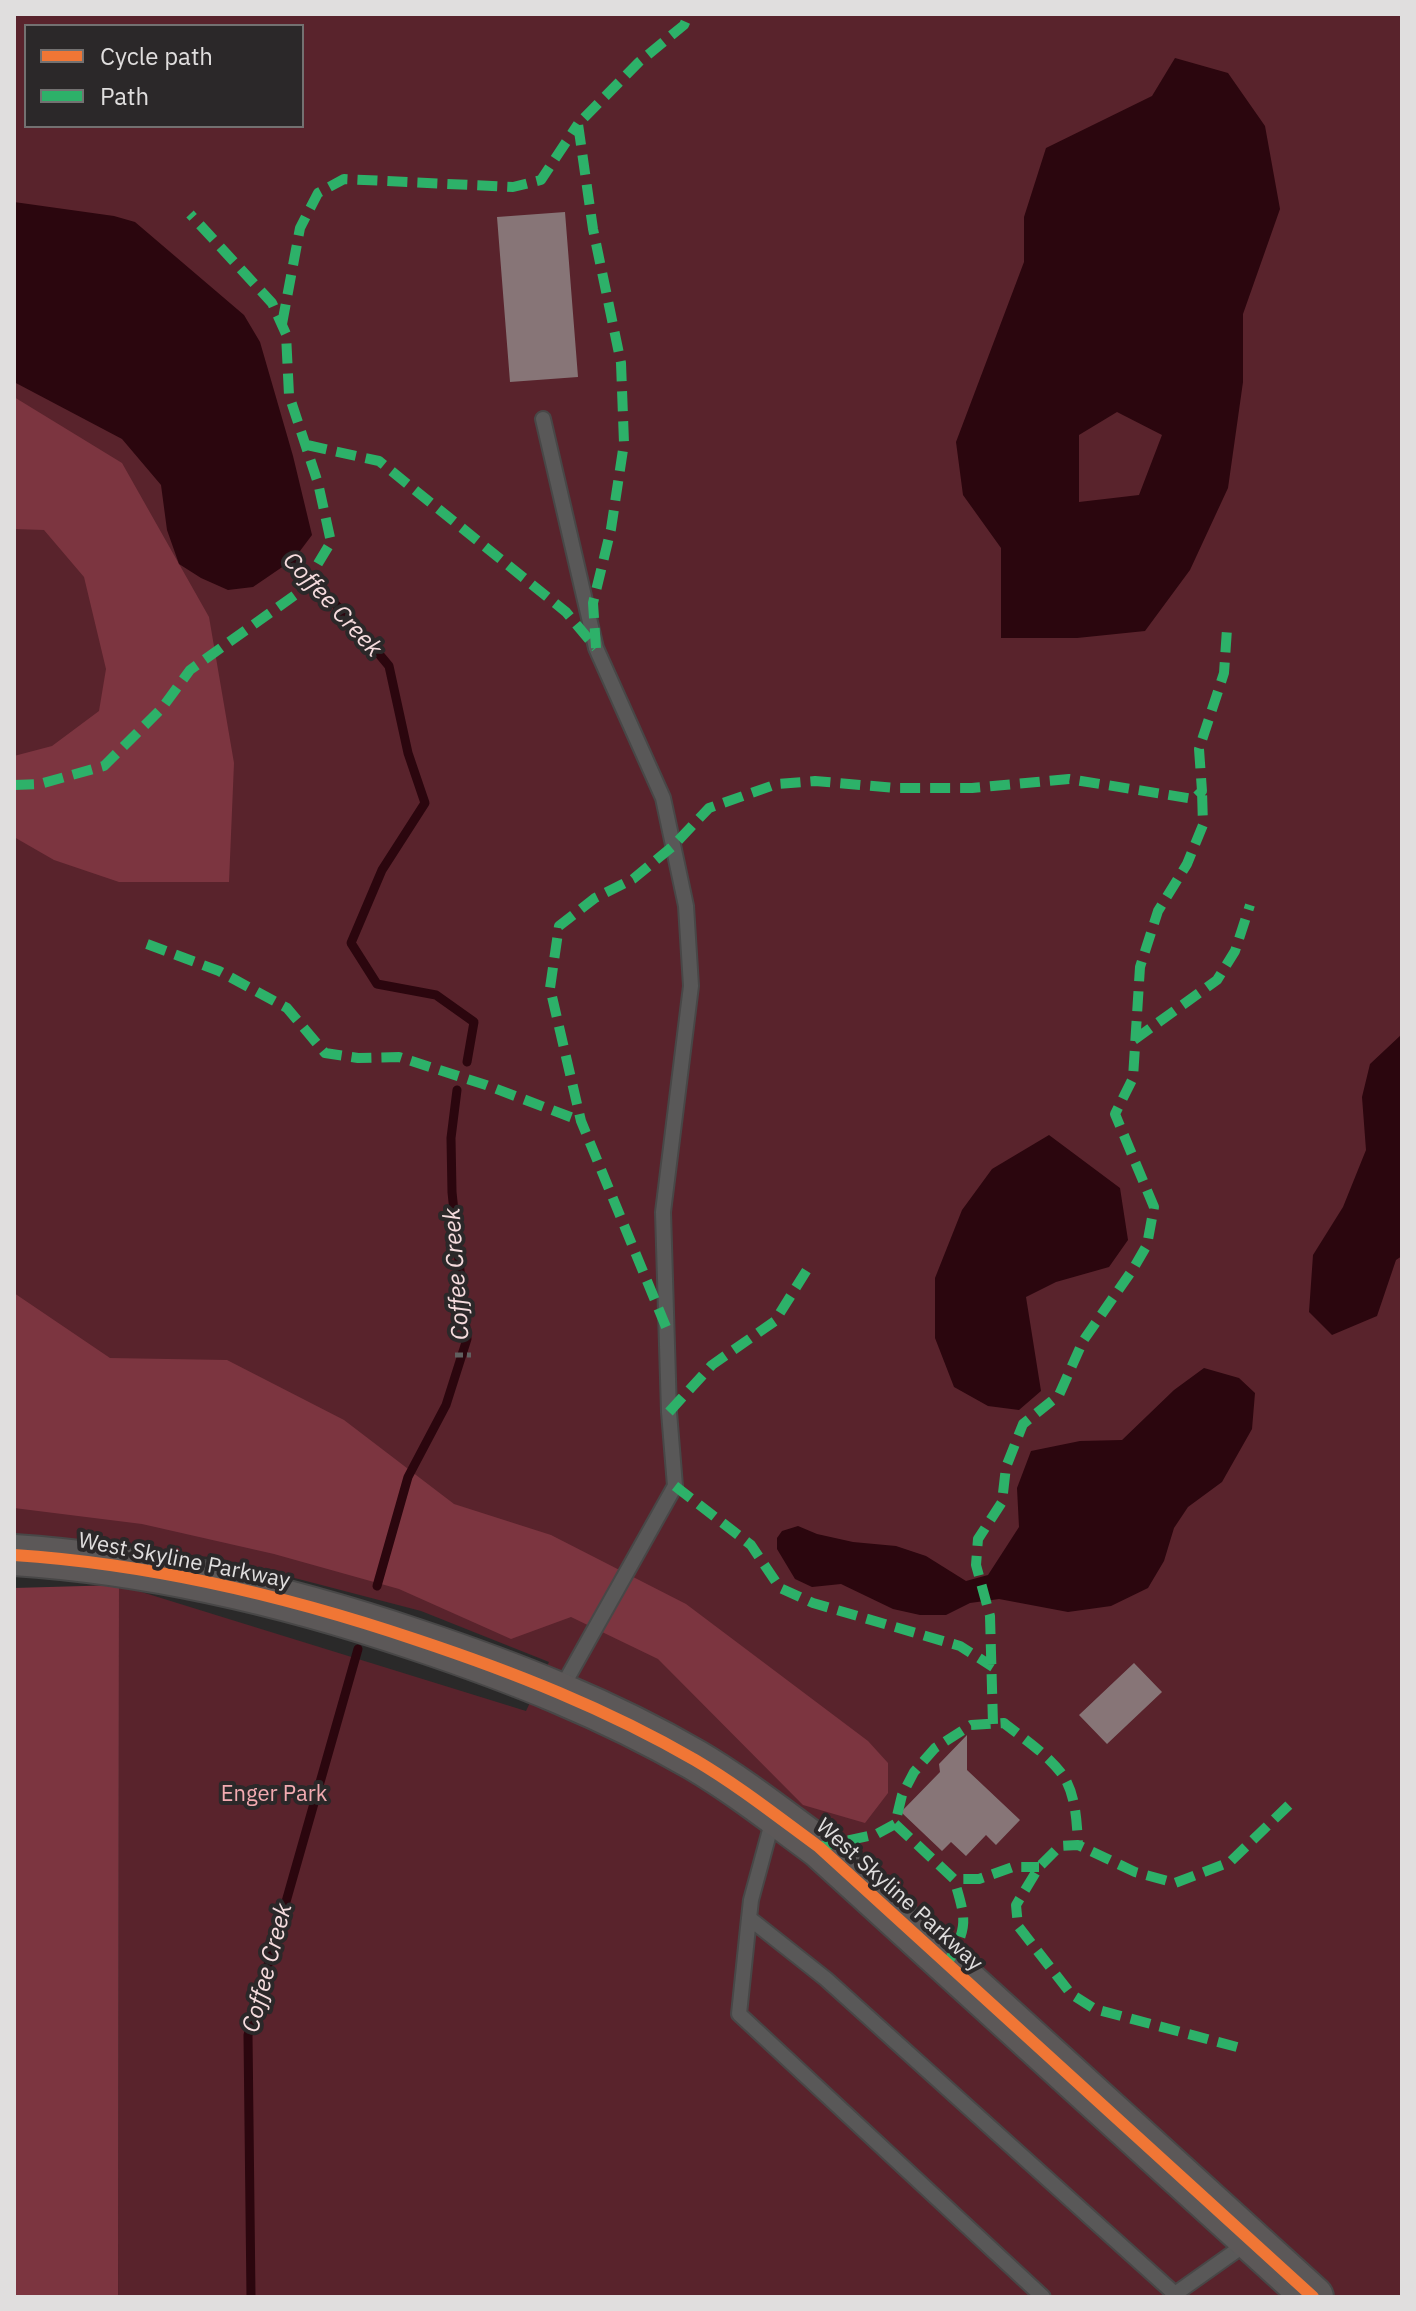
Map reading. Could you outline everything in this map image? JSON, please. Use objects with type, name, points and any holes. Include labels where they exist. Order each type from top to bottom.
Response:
[{"type":"street","name":"West Skyline Parkway","points":[[14,1555],[67,1559],[262,1592],[357,1620],[560,1691],[694,1760],[745,1792],[819,1847],[1313,2297]]},
{"type":"lane","points":[[543,419],[596,648],[663,798],[686,906],[691,986],[663,1212],[669,1412],[675,1486],[560,1691]]},
{"type":"lane","points":[[775,1815],[751,1900],[739,2014],[1043,2297]]},
{"type":"lane","points":[[749,1918],[826,1979],[1173,2296],[1251,2240]]},
{"type":"path","points":[[455,1355],[471,1355]]},
{"type":"green space","name":"Enger Park","points":[[14,14],[1402,14],[1402,2297],[118,2297],[119,1585],[526,1711],[549,1662],[421,1611],[218,1558],[14,1535]]},
{"type":"shaded area","points":[[1175,58],[1228,73],[1265,126],[1280,209],[1243,314],[1243,382],[1228,488],[1190,570],[1145,631],[1077,638],[1001,638],[1001,548],[963,495],[956,442],[1024,262],[1024,217],[1046,148],[1152,96]],"holes":[[[1117,412],[1162,435],[1139,495],[1079,502],[1079,435]]]},
{"type":"shaded area","points":[[14,202],[114,216],[135,222],[244,315],[260,342],[312,535],[294,559],[253,587],[228,590],[201,578],[179,564],[167,530],[161,485],[122,439],[14,382]]},
{"type":"shaded area","points":[[14,397],[122,463],[209,617],[234,763],[229,882],[119,882],[54,860],[14,837],[14,756],[52,746],[99,711],[106,669],[84,577],[44,530],[14,529]]},
{"type":"shaded area","points":[[1402,1034],[1402,1256],[1396,1260],[1377,1316],[1332,1335],[1309,1312],[1313,1255],[1343,1207],[1366,1150],[1362,1097],[1370,1064]]},
{"type":"shaded area","points":[[1049,1135],[1120,1188],[1128,1240],[1109,1267],[1056,1282],[1026,1297],[1041,1391],[1019,1410],[988,1406],[954,1387],[935,1338],[935,1278],[962,1210],[992,1169]]},
{"type":"shaded area","points":[[14,1293],[110,1358],[227,1360],[344,1420],[454,1504],[551,1535],[686,1604],[868,1741],[888,1763],[888,1793],[865,1823],[803,1805],[658,1659],[571,1617],[511,1639],[399,1589],[274,1554],[142,1524],[14,1508]]},
{"type":"shaded area","points":[[1204,1368],[1239,1378],[1255,1393],[1252,1429],[1222,1482],[1188,1507],[1174,1528],[1164,1561],[1148,1588],[1111,1606],[1068,1612],[999,1599],[970,1603],[946,1615],[920,1615],[893,1609],[841,1584],[812,1587],[795,1579],[777,1549],[777,1538],[782,1531],[798,1526],[853,1542],[896,1546],[926,1556],[966,1581],[988,1575],[1019,1527],[1017,1488],[1031,1451],[1080,1441],[1122,1440],[1174,1390]]},
{"type":"shaded area","points":[[119,1585],[118,2297],[14,2297],[14,1588]]},
{"type":"building","points":[[565,212],[578,377],[510,382],[497,217]]},
{"type":"building","points":[[1134,1663],[1162,1692],[1107,1744],[1079,1715]]},
{"type":"building","points":[[967,1735],[967,1770],[1020,1820],[996,1845],[986,1835],[966,1856],[951,1842],[942,1851],[901,1812],[940,1772],[939,1764]]},
{"type":"waterway","name":"Coffee Creek","points":[[286,555],[349,618],[389,666],[408,753],[425,803],[382,870],[351,943],[377,984],[436,995],[474,1022],[467,1062]]},
{"type":"waterway","name":"Coffee Creek","points":[[377,1586],[408,1477],[446,1405],[467,1339],[452,1192],[451,1138],[457,1090]]},
{"type":"waterway","name":"Coffee Creek","points":[[251,2297],[248,2035],[358,1649]]},
{"type":"marked path","points":[[596,648],[593,603],[611,529],[624,443],[621,363],[593,229],[578,124],[639,62],[684,25],[689,14]]},
{"type":"marked path","points":[[282,324],[300,228],[318,193],[344,179],[513,187],[541,180],[578,124]]},
{"type":"marked path","points":[[14,785],[40,784],[104,766],[162,708],[190,670],[302,590],[331,542],[318,483],[289,395],[286,334],[272,303],[190,214]]},
{"type":"marked path","points":[[307,445],[379,461],[566,612],[596,648]]},
{"type":"marked path","points":[[666,1327],[581,1121],[550,988],[559,926],[595,898],[633,879],[673,846],[709,808],[777,784],[815,781],[895,788],[972,788],[1069,779],[1194,799],[1202,791],[1199,749],[1224,673],[1227,629]]},
{"type":"marked path","points":[[993,1724],[990,1616],[976,1565],[978,1539],[1002,1502],[1006,1467],[1023,1424],[1059,1395],[1083,1341],[1147,1245],[1154,1207],[1115,1114],[1133,1078],[1140,967],[1158,911],[1187,864],[1203,825],[1202,791]]},
{"type":"marked path","points":[[1134,1040],[1217,980],[1235,951],[1250,905]]},
{"type":"marked path","points":[[147,944],[219,971],[287,1008],[325,1053],[358,1058],[399,1057],[486,1085],[581,1121]]},
{"type":"marked path","points":[[669,1412],[712,1365],[775,1321],[808,1268]]},
{"type":"marked path","points":[[675,1486],[751,1545],[780,1588],[813,1603],[960,1646],[993,1667]]},
{"type":"marked path","points":[[819,1847],[877,1834],[895,1824],[902,1795],[914,1772],[935,1748],[971,1725],[1004,1723],[1044,1755],[1064,1777],[1073,1801],[1078,1845]]},
{"type":"marked path","points":[[1237,2047],[1095,2009],[1071,1994],[1018,1926],[1016,1905],[1039,1867],[1060,1846],[1078,1845],[1135,1872],[1175,1883],[1230,1862],[1291,1803]]},
{"type":"marked path","points":[[895,1824],[954,1879],[979,1879],[1013,1867],[1039,1867]]},
{"type":"marked path","points":[[947,1964],[959,1940],[963,1923],[954,1879]]},
{"type":"cycle path","points":[[14,1555],[167,1574],[268,1596],[368,1624],[489,1665],[559,1693],[628,1724],[695,1760],[819,1847],[1313,2297]]}]
